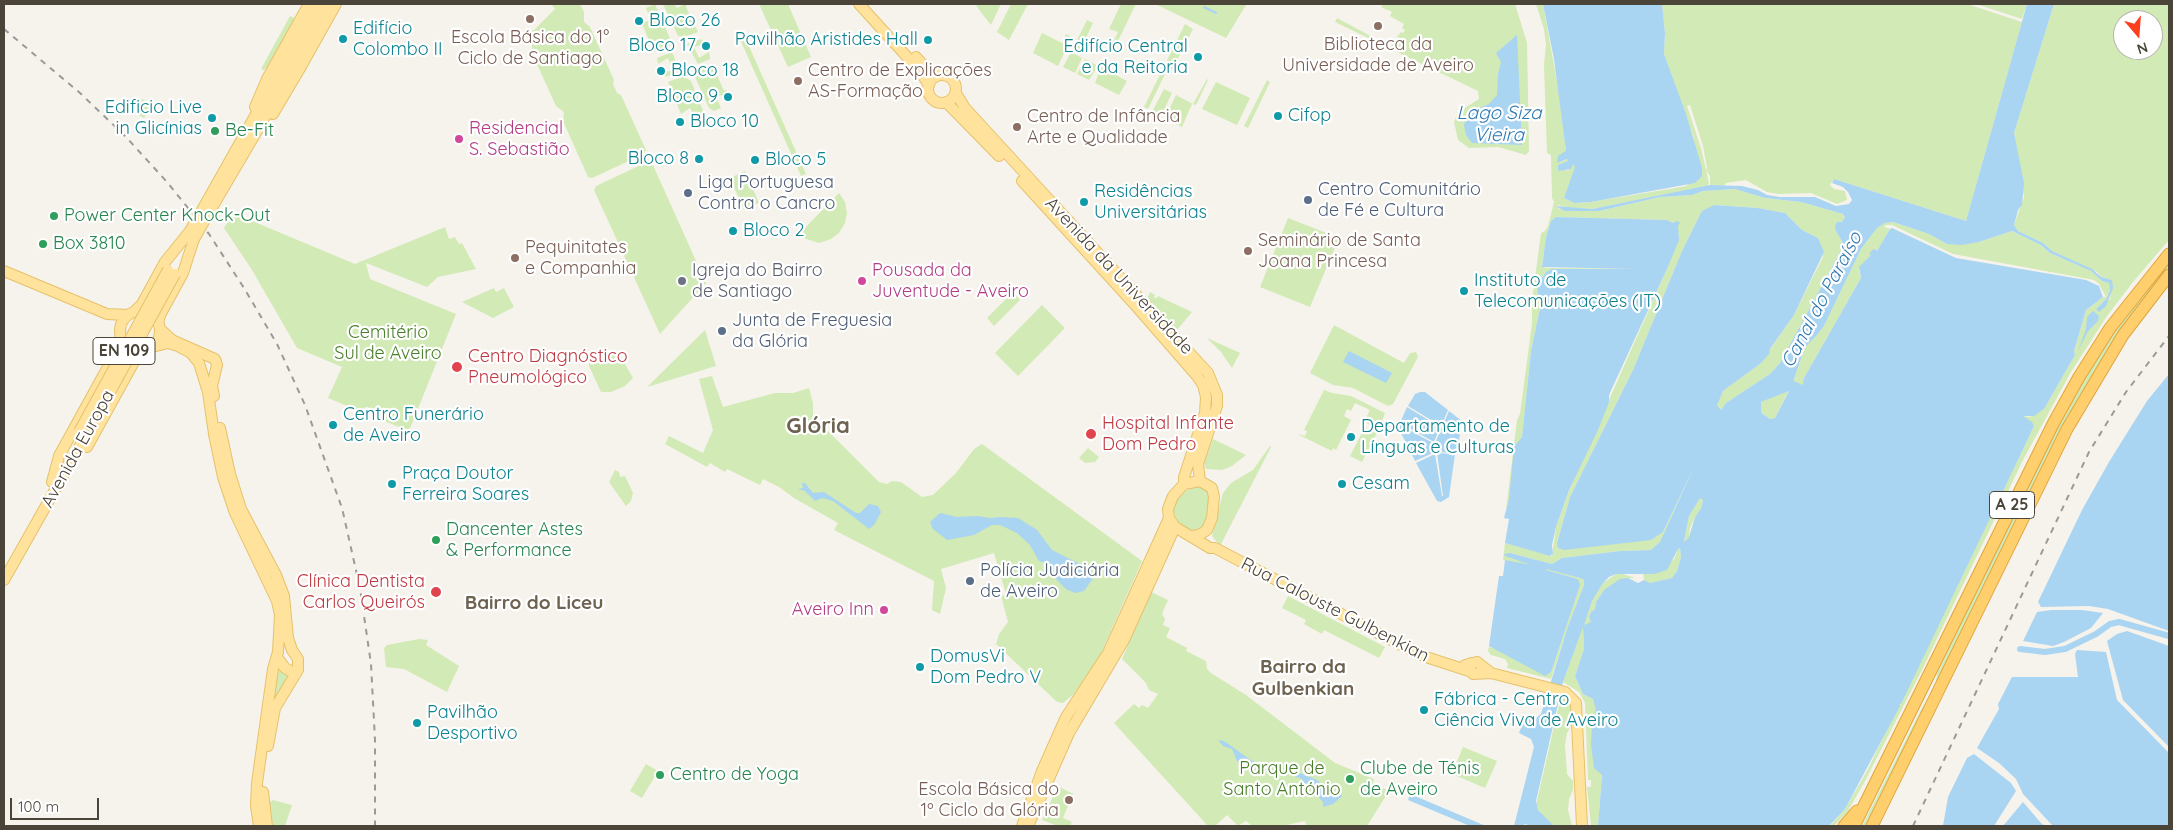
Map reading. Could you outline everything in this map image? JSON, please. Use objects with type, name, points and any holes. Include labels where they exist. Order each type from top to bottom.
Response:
[{"type":"highway","name":"A 25","points":[[1854,826],[2028,472],[2070,392],[2110,328],[2169,254]]},
{"type":"highway","name":"A 25","points":[[1872,826],[2067,429],[2123,335],[2169,275]]},
{"type":"highway","points":[[1844,826],[1853,817],[1882,772]]},
{"type":"highway","points":[[1879,826],[1893,786]]},
{"type":"main road","points":[[254,128],[256,104],[267,79],[309,4]]},
{"type":"main road","name":"Avenida Europa","points":[[254,128],[318,4]]},
{"type":"main road","name":"Avenida Europa","points":[[4,580],[65,472],[83,434],[171,272],[326,4]]},
{"type":"main road","points":[[254,128],[275,112],[336,4]]},
{"type":"main road","points":[[859,4],[920,70],[929,85]]},
{"type":"main road","points":[[868,4],[924,66],[938,75]]},
{"type":"main road","points":[[945,74],[952,77],[956,84],[954,97],[946,102],[934,100],[929,93],[930,81],[938,75],[945,74]]},
{"type":"main road","name":"Avenida da Universidade","points":[[956,93],[965,108],[1208,373],[1217,395],[1217,406],[1198,464],[1200,481]]},
{"type":"main road","name":"Avenida da Universidade","points":[[946,102],[1008,166],[1197,376],[1206,397],[1207,406],[1184,477],[1184,484]]},
{"type":"main road","points":[[52,482],[59,456],[114,356],[124,319],[142,304],[165,262],[192,235]]},
{"type":"main road","points":[[65,472],[75,464],[88,445],[135,360],[159,336],[160,315],[183,273],[192,235]]},
{"type":"main road","points":[[4,271],[107,314],[131,314],[139,311],[151,314],[172,340],[215,359],[217,372],[212,386],[230,474],[241,509],[276,575],[284,596],[288,638],[292,650],[298,659],[298,670],[275,708],[264,780],[263,801],[267,826]]},
{"type":"main road","points":[[107,314],[128,347],[140,351],[168,344],[178,346],[191,353],[199,363],[203,372],[223,477],[235,512],[277,601],[280,615],[277,657],[273,669],[257,783],[256,806],[259,826]]},
{"type":"main road","points":[[203,372],[211,375],[217,372]]},
{"type":"main road","name":"Avenida Europa","points":[[4,571],[52,482],[83,434]]},
{"type":"main road","points":[[1200,481],[1212,488],[1214,497],[1212,518],[1207,530],[1199,535],[1192,536],[1172,523],[1168,509],[1173,496],[1184,484],[1200,481]]},
{"type":"main road","points":[[1022,826],[1042,771],[1108,653],[1172,523]]},
{"type":"main road","points":[[1207,530],[1215,548]]},
{"type":"main road","name":"Rua Calouste Gulbenkian","points":[[1192,536],[1210,548],[1215,548],[1399,645],[1441,663],[1475,668],[1565,692],[1576,703],[1578,710],[1582,810]]},
{"type":"main road","points":[[277,657],[288,654],[298,659]]},
{"type":"main road","points":[[277,657],[285,668],[296,674]]},
{"type":"main road","points":[[1028,826],[1071,720]]},
{"type":"main road","points":[[1582,810],[1582,826]]},
{"type":"main road","points":[[1582,810],[1586,826]]},
{"type":"green space","points":[[551,4],[580,4],[584,12],[584,22],[590,27],[614,80],[613,84],[617,93],[621,95],[646,150],[644,154],[592,178],[588,177],[563,121],[564,112],[556,106],[532,53],[532,41],[524,35],[534,30],[555,9]]},
{"type":"green space","points":[[655,4],[671,41],[669,46],[654,52],[640,23],[651,20],[646,8]]},
{"type":"green space","points":[[663,4],[674,4],[677,8],[687,4],[686,7],[698,32],[684,37],[678,36]]},
{"type":"green space","points":[[759,4],[788,4],[811,57],[788,67]]},
{"type":"green space","points":[[975,4],[1001,4],[991,25],[980,11]]},
{"type":"green space","points":[[1011,4],[1028,4],[1009,40],[997,32]]},
{"type":"green space","points":[[1121,4],[1136,4],[1113,51],[1109,50],[1118,32],[1109,29]]},
{"type":"green space","points":[[1155,4],[1243,4],[1246,5],[1226,38]]},
{"type":"green space","points":[[1383,4],[1515,4],[1527,43],[1529,151],[1526,155],[1498,147],[1469,148],[1458,140],[1454,122],[1458,112],[1479,99],[1478,91],[1335,22],[1337,18],[1391,47],[1395,40],[1398,41],[1399,38],[1397,37],[1401,32],[1403,33],[1405,30],[1402,28],[1404,24],[1390,16],[1392,12],[1381,7]]},
{"type":"green space","points":[[1536,4],[1543,4],[1559,93],[1566,152],[1557,163],[1568,159],[1566,171],[1570,169],[1572,163],[1576,167],[1564,198],[1574,203],[1591,202],[1687,186],[1694,139],[1664,54],[1665,33],[1662,4],[1967,4],[2022,22],[1966,221],[1834,179],[1830,185],[1834,189],[1845,191],[1847,200],[1837,204],[1811,193],[1778,194],[1767,192],[1746,180],[1726,183],[1724,186],[1710,185],[1710,176],[1706,170],[1709,183],[1707,186],[1592,209],[1569,208],[1558,205],[1558,208],[1564,211],[1599,211],[1660,197],[1735,189],[1765,198],[1801,202],[1843,214],[1845,217],[1836,231],[1844,245],[1780,363],[1770,374],[1726,403],[1721,410],[1717,405],[1718,398],[1723,391],[1760,364],[1794,315],[1823,257],[1818,238],[1802,230],[1785,213],[1758,208],[1714,205],[1696,223],[1682,251],[1633,370],[1570,497],[1557,543],[1651,540],[1663,532],[1695,465],[1660,542],[1651,550],[1620,551],[1562,558],[1552,564],[1510,553],[1532,566],[1503,560],[1505,543],[1552,556],[1556,527],[1569,490],[1667,269],[1679,235],[1673,223],[1667,220],[1556,217],[1551,221],[1546,237],[1542,265],[1545,268],[1659,269],[1551,270],[1546,272],[1539,281],[1540,308],[1531,351],[1522,437],[1517,445],[1506,510],[1532,323],[1532,301],[1541,233],[1548,226],[1554,202],[1552,198],[1551,155],[1547,153],[1544,64],[1546,45],[1544,29]],"holes":[[[1690,105],[1703,146],[1706,170],[1687,106]]]},
{"type":"green space","points":[[1976,4],[2027,4],[2022,19]]},
{"type":"green space","points":[[2054,4],[2169,4],[2169,240],[2107,316],[2071,372],[2023,460],[1922,670],[1865,781],[1848,811],[1834,826],[1830,826],[1845,809],[1867,771],[2027,441],[2034,426],[2023,416],[2030,417],[2044,409],[2075,355],[2074,351],[2086,310],[2103,297],[2106,297],[2099,284],[2094,280],[1953,254],[1892,225],[1886,225],[1884,227],[1890,229],[1877,251],[1870,253],[1871,255],[1860,267],[1861,278],[1804,378],[1804,386],[1794,381],[1794,379],[1804,350],[1824,326],[1861,249],[1877,228],[1885,223],[1893,222],[1929,234],[1947,244],[1979,242],[2012,231],[2041,245],[2050,253],[2091,271],[2102,281],[2109,282],[2110,290],[2107,298],[2096,309],[2110,299],[2112,280],[2101,277],[2097,272],[2052,251],[2043,243],[2018,231],[2014,225],[2024,197],[2014,133]]},
{"type":"green space","points":[[290,16],[295,18],[269,65],[264,70],[261,69]]},
{"type":"green space","points":[[1087,20],[1093,23],[1079,53],[1072,50]]},
{"type":"green space","points":[[1185,24],[1193,29],[1172,70],[1168,68],[1148,109],[1144,107]]},
{"type":"green space","points":[[1042,33],[1062,43],[1066,34],[1072,37],[1058,66],[1033,53]]},
{"type":"green space","points":[[744,35],[806,174],[801,176],[739,37]]},
{"type":"green space","points":[[701,39],[705,44],[694,47],[699,58],[709,52],[710,59],[698,64],[687,44]]},
{"type":"green space","points":[[672,52],[680,71],[666,77],[662,73],[673,70],[668,58],[658,64],[657,58]]},
{"type":"green space","points":[[1071,52],[1082,58],[1075,73],[1063,67]]},
{"type":"green space","points":[[1085,59],[1098,66],[1089,80],[1077,74]]},
{"type":"green space","points":[[712,64],[724,91],[726,90],[728,93],[716,97],[721,108],[714,111],[709,108],[695,77],[698,70]]},
{"type":"green space","points":[[1101,67],[1127,81],[1119,95],[1095,83]]},
{"type":"green space","points":[[683,76],[691,81],[706,118],[697,122],[690,108],[681,114],[669,89],[671,88],[668,82]]},
{"type":"green space","points":[[1207,79],[1196,105],[1192,104],[1182,127],[1165,118],[1176,95],[1193,104]]},
{"type":"green space","points":[[1267,80],[1270,82],[1248,128],[1244,126]]},
{"type":"green space","points":[[1216,82],[1250,98],[1237,125],[1202,109]]},
{"type":"green space","points":[[1164,89],[1172,93],[1161,116],[1152,112]]},
{"type":"green space","points":[[142,99],[152,104],[144,118],[135,113]]},
{"type":"green space","points":[[647,162],[652,163],[706,283],[660,334],[594,190],[596,186]]},
{"type":"green space","points":[[745,171],[759,203],[744,210],[730,178]]},
{"type":"green space","points":[[839,193],[845,202],[847,213],[845,223],[839,233],[831,239],[819,243],[800,237],[798,235]]},
{"type":"green space","name":"Cemitério Sul de Aveiro","points":[[233,213],[355,264],[445,227],[449,239],[455,237],[459,244],[462,243],[476,269],[438,277],[427,287],[366,263],[370,279],[456,314],[409,431],[379,419],[375,409],[366,407],[359,411],[328,398],[342,367],[297,348],[252,270],[224,228]]},
{"type":"green space","points":[[1288,218],[1339,238],[1310,307],[1260,287]]},
{"type":"green space","points":[[2169,261],[2169,271],[2133,316],[1936,683],[1937,674],[1995,553],[2052,435],[2080,384],[2123,319]]},
{"type":"green space","points":[[494,288],[496,292],[504,288],[514,307],[493,318],[462,302]]},
{"type":"green space","points":[[1013,292],[1020,300],[994,326],[987,318]]},
{"type":"green space","points":[[1150,292],[1155,295],[1154,298],[1158,296],[1192,312],[1177,330],[1147,299]]},
{"type":"green space","points":[[1042,305],[1065,328],[1018,376],[995,353]]},
{"type":"green space","points":[[1334,325],[1404,363],[1410,353],[1416,352],[1418,357],[1393,404],[1388,406],[1353,388],[1333,385],[1310,373]]},
{"type":"green space","points":[[705,330],[716,366],[647,387]]},
{"type":"green space","points":[[1207,338],[1240,353],[1232,368],[1221,352]]},
{"type":"green space","points":[[604,352],[622,359],[633,378],[625,386],[611,392],[601,392],[589,366],[590,357]]},
{"type":"green space","points":[[712,376],[723,407],[775,393],[793,393],[809,388],[813,403],[813,416],[879,482],[887,484],[892,481],[901,482],[922,497],[933,495],[956,473],[974,449],[982,444],[1142,561],[1099,658],[1074,694],[1063,703],[1057,702],[996,644],[999,634],[1008,622],[1001,596],[1006,594],[994,553],[941,569],[946,588],[940,614],[932,610],[934,581],[834,530],[838,523],[794,498],[779,487],[763,479],[760,485],[727,469],[725,472],[710,463],[707,467],[665,444],[669,436],[703,453],[713,430],[699,379]]},
{"type":"green space","points":[[1324,390],[1351,396],[1385,413],[1379,429],[1364,422],[1370,410],[1355,403],[1351,411],[1347,409],[1344,416],[1351,420],[1336,450],[1333,448],[1332,451],[1297,434],[1305,436],[1307,431],[1304,430]]},
{"type":"green space","points":[[1789,390],[1775,418],[1770,419],[1761,412],[1761,402]]},
{"type":"green space","points":[[1365,427],[1377,433],[1362,462],[1350,456]]},
{"type":"green space","points":[[1213,439],[1246,455],[1232,466],[1222,470],[1206,469],[1204,463]]},
{"type":"green space","points":[[1270,446],[1220,546],[1212,536],[1223,493],[1231,483],[1253,470]]},
{"type":"green space","points":[[1088,448],[1099,457],[1095,462],[1085,463],[1079,458]]},
{"type":"green space","points":[[615,470],[619,472],[620,477],[625,476],[633,493],[631,501],[626,506],[609,482]]},
{"type":"green space","points":[[1195,486],[1205,486],[1210,495],[1206,525],[1202,529],[1193,531],[1178,522],[1173,511],[1180,494]]},
{"type":"green space","points":[[1700,497],[1703,500],[1701,508],[1690,528],[1689,537],[1684,543],[1689,516]]},
{"type":"green space","points":[[1680,547],[1681,557],[1677,571],[1672,578],[1650,583],[1644,580],[1643,573],[1654,574],[1674,559]]},
{"type":"green space","points":[[1546,568],[1584,580],[1584,585],[1568,626],[1551,679],[1507,668],[1508,664],[1505,659],[1491,655],[1488,651],[1489,646],[1491,648],[1560,639],[1578,579],[1546,570]]},
{"type":"green space","points":[[1616,574],[1635,578],[1628,578],[1604,590],[1596,602],[1595,609],[1589,617],[1591,622],[1583,628],[1584,649],[1575,676],[1583,694],[1593,699],[1597,710],[1592,725],[1602,774],[1598,826],[1591,826],[1587,787],[1591,787],[1591,780],[1588,780],[1585,703],[1579,692],[1563,682],[1592,601],[1603,583]]},
{"type":"green space","name":"Parque de Santo António","points":[[1151,592],[1168,600],[1162,614],[1165,619],[1163,625],[1170,628],[1166,637],[1187,648],[1186,651],[1206,661],[1207,669],[1211,673],[1246,695],[1335,763],[1374,779],[1373,783],[1389,791],[1367,826],[1306,825],[1305,821],[1282,826],[1252,826],[1246,821],[1238,826],[1227,815],[1215,826],[1208,826],[1114,723],[1134,704],[1139,708],[1142,705],[1148,708],[1158,694],[1149,690],[1146,683],[1122,659]]},
{"type":"green space","points":[[1288,596],[1385,647],[1379,658],[1324,630],[1322,634],[1304,624],[1306,620],[1282,608]]},
{"type":"green space","points":[[419,639],[428,640],[426,645],[459,666],[447,692],[404,669],[386,667],[384,648],[387,645]]},
{"type":"green space","points":[[278,666],[291,675],[281,688],[271,709]]},
{"type":"green space","points":[[1561,696],[1571,705],[1573,722],[1567,733],[1565,745],[1567,774],[1573,781],[1573,790],[1569,799],[1568,810],[1572,826],[1554,826],[1540,813],[1536,805]]},
{"type":"green space","points":[[1928,699],[1867,826],[1862,826],[1923,706]]},
{"type":"green space","points":[[1463,747],[1497,761],[1485,788],[1452,774]]},
{"type":"green space","points":[[646,764],[658,771],[642,798],[630,791]]},
{"type":"green space","points":[[1058,786],[1073,794],[1063,818],[1072,822],[1070,826],[1058,826],[1042,820]]},
{"type":"green space","points":[[273,800],[292,805],[285,826],[273,826],[270,802]]},
{"type":"water","points":[[1543,4],[1662,4],[1665,33],[1664,54],[1686,114],[1702,168],[1702,176],[1695,183],[1591,202],[1574,203],[1564,198],[1575,167],[1573,164],[1571,169],[1558,171],[1558,165],[1568,161],[1567,159],[1557,163],[1558,156],[1566,151],[1554,59]]},
{"type":"water","name":"Canal do Paraíso","points":[[2027,4],[2054,4],[2014,133],[2024,183],[2022,205],[2018,210],[2014,225],[2018,231],[2043,243],[2052,251],[2092,269],[2101,277],[2112,280],[2113,288],[2106,306],[2099,312],[2096,309],[2107,298],[2110,290],[2109,283],[2102,281],[2091,271],[2050,253],[2041,245],[2012,231],[1979,242],[1962,245],[1947,244],[1929,234],[1893,222],[1885,223],[1877,228],[1861,249],[1824,326],[1804,350],[1794,379],[1794,381],[1803,385],[1804,378],[1861,278],[1859,267],[1871,255],[1869,254],[1872,250],[1875,249],[1877,251],[1892,228],[1956,258],[2086,280],[2099,286],[2103,297],[2086,310],[2074,351],[2075,355],[2044,409],[2034,416],[2023,416],[2032,422],[2034,426],[1901,704],[1899,704],[1900,706],[1845,809],[1829,826],[1598,826],[1602,775],[1594,768],[1591,744],[1592,725],[1596,710],[1593,699],[1583,694],[1575,676],[1584,649],[1583,627],[1563,682],[1536,801],[1538,810],[1554,826],[1532,826],[1525,824],[1514,826],[1534,747],[1531,739],[1519,733],[1525,718],[1535,719],[1541,714],[1568,626],[1584,585],[1584,580],[1546,569],[1578,579],[1580,585],[1551,672],[1545,676],[1489,646],[1499,576],[1503,576],[1505,560],[1531,565],[1504,554],[1510,553],[1552,564],[1562,558],[1620,551],[1651,550],[1660,542],[1695,465],[1663,532],[1651,540],[1564,550],[1558,548],[1557,543],[1570,497],[1633,370],[1682,251],[1702,211],[1714,205],[1758,208],[1785,213],[1802,230],[1818,238],[1824,252],[1794,315],[1770,349],[1769,354],[1760,364],[1723,391],[1717,405],[1721,410],[1726,403],[1770,374],[1780,363],[1844,245],[1835,226],[1837,222],[1842,222],[1845,217],[1843,214],[1801,202],[1765,198],[1735,189],[1660,197],[1599,211],[1564,211],[1556,206],[1592,209],[1710,185],[1742,186],[1758,190],[1767,195],[1780,197],[1815,197],[1836,206],[1849,204],[1852,200],[1848,192],[1843,187],[1832,183],[1834,179],[1966,221]],"holes":[[[1789,391],[1775,418],[1770,419],[1761,412],[1761,402]],[[1700,498],[1703,500],[1689,537],[1684,542],[1689,516]],[[1680,548],[1681,557],[1677,571],[1672,578],[1650,583],[1644,580],[1638,583],[1628,578],[1620,579],[1604,590],[1596,602],[1595,609],[1591,612],[1589,617],[1591,622],[1584,625],[1592,601],[1609,577],[1616,574],[1654,574],[1667,570]]]},
{"type":"water","name":"Lago Siza Vieira","points":[[1517,35],[1522,145],[1472,143],[1466,135],[1464,125],[1467,115],[1471,111],[1489,104],[1497,95],[1498,74],[1501,62],[1496,53]]},
{"type":"water","points":[[1556,217],[1667,220],[1673,223],[1677,221],[1680,223],[1678,226],[1679,240],[1667,269],[1609,395],[1609,402],[1598,430],[1569,490],[1556,527],[1552,545],[1553,554],[1550,556],[1505,543],[1509,519],[1504,518],[1509,499],[1514,447],[1522,437],[1531,351],[1540,308],[1537,285],[1546,272],[1552,269],[1636,269],[1542,267],[1546,237],[1551,221]]},
{"type":"water","points":[[2093,311],[2099,316],[2098,321],[2088,331],[2078,351],[2086,329],[2087,317]]},
{"type":"water","points":[[1349,351],[1392,373],[1386,383],[1343,362]]},
{"type":"water","points":[[2169,374],[2169,631],[2108,609],[2089,606],[2041,607],[2038,602],[2082,510],[2147,401]]},
{"type":"water","points":[[1425,392],[1448,410],[1441,426],[1408,406],[1415,394]]},
{"type":"water","points":[[1407,407],[1440,427],[1434,442],[1400,423]]},
{"type":"water","points":[[1449,411],[1462,421],[1457,453],[1436,452],[1435,443]]},
{"type":"water","points":[[1400,425],[1433,443],[1435,452],[1415,461],[1400,431]]},
{"type":"water","points":[[1437,453],[1455,454],[1449,497],[1441,502],[1437,501],[1416,463],[1435,454],[1443,496]]},
{"type":"water","points":[[802,483],[805,483],[813,493],[824,492],[856,513],[860,513],[869,504],[878,506],[881,512],[874,525],[869,529],[833,501],[822,498],[815,501],[805,491],[798,489],[803,488]]},
{"type":"water","points":[[940,513],[957,517],[1018,518],[1037,530],[1052,550],[1091,570],[1094,577],[1084,591],[1075,593],[1066,589],[1045,563],[1039,561],[1030,545],[1017,533],[1000,525],[992,525],[974,535],[947,540],[933,529],[930,522]]},
{"type":"water","points":[[2082,610],[2103,613],[2091,628],[2053,646],[2023,641],[2037,612]]},
{"type":"water","points":[[2127,631],[2169,646],[2169,747],[2123,700],[2107,641],[2117,634]]},
{"type":"water","points":[[2077,650],[2106,652],[2117,700],[2169,753],[2169,826],[2053,826],[2023,794],[2016,779],[1999,763],[1977,748],[1999,709],[1998,704],[2012,677],[2078,677],[2075,654]]},
{"type":"water","points":[[1218,740],[1224,741],[1252,761],[1283,767],[1300,773],[1317,780],[1325,788],[1342,796],[1333,804],[1323,807],[1323,802],[1315,793],[1314,784],[1306,785],[1302,779],[1291,775],[1283,769],[1245,765],[1237,761],[1232,749],[1223,746]]},
{"type":"water","points":[[1974,754],[2011,783],[2016,791],[1994,826],[1943,826],[1948,797],[1967,758]]},
{"type":"water","points":[[1410,794],[1486,826],[1470,826],[1408,800]]},
{"type":"water","points":[[2023,802],[2041,823],[2045,826],[2003,826]]},
{"type":"waterway","points":[[1204,7],[1216,13]]},
{"type":"waterway","points":[[2020,649],[2045,652],[2065,649],[2096,634],[2110,624],[2119,622],[2169,636]]},
{"type":"railway","points":[[4,29],[80,93],[126,137],[167,182],[209,234],[277,344],[305,405],[342,508],[360,588],[371,664],[375,740],[375,826]]},
{"type":"railway","points":[[1913,826],[2089,452],[2126,392],[2169,336]]},
{"type":"place","name":"Escola Básica do 1° Ciclo de Santiago","points":[[530,19]]},
{"type":"place","name":"Bloco 26","points":[[639,21]]},
{"type":"place","name":"Biblioteca da Universidade de Aveiro","points":[[1378,26]]},
{"type":"place","name":"Edifício Colombo II","points":[[343,39]]},
{"type":"place","name":"Pavilhão Aristides Hall","points":[[928,40]]},
{"type":"place","name":"Bloco 17","points":[[706,46]]},
{"type":"place","name":"Edifício Central e da Reitoria","points":[[1198,57]]},
{"type":"place","name":"Bloco 18","points":[[661,71]]},
{"type":"place","name":"Centro de Explicações AS-Formação","points":[[798,81]]},
{"type":"place","name":"Bloco 9","points":[[728,97]]},
{"type":"place","name":"Cifop","points":[[1278,116]]},
{"type":"place","name":"Edificio Live in Glicínias","points":[[212,118]]},
{"type":"place","name":"Bloco 10","points":[[680,122]]},
{"type":"place","name":"Centro de Infância Arte e Qualidade","points":[[1017,127]]},
{"type":"place","name":"Be-Fit","points":[[215,131]]},
{"type":"place","name":"Residencial S. Sebastião","points":[[459,139]]},
{"type":"place","name":"Bloco 8","points":[[699,159]]},
{"type":"place","name":"Bloco 5","points":[[755,160]]},
{"type":"place","name":"Liga Portuguesa Contra o Cancro","points":[[688,193]]},
{"type":"place","name":"Centro Comunitário de Fé e Cultura","points":[[1308,200]]},
{"type":"place","name":"Residências Universitárias","points":[[1084,202]]},
{"type":"place","name":"Power Center Knock-Out","points":[[54,216]]},
{"type":"place","name":"Bloco 2","points":[[733,231]]},
{"type":"place","name":"Box 3810","points":[[43,244]]},
{"type":"place","name":"Seminário de Santa Joana Princesa","points":[[1248,251]]},
{"type":"place","name":"Pequinitates e Companhia","points":[[515,258]]},
{"type":"place","name":"Igreja do Bairro de Santiago","points":[[682,281]]},
{"type":"place","name":"Pousada da Juventude - Aveiro","points":[[862,281]]},
{"type":"place","name":"Instituto de Telecomunicações (IT)","points":[[1464,291]]},
{"type":"place","name":"Junta de Freguesia da Glória","points":[[722,331]]},
{"type":"place","name":"Centro Diagnóstico Pneumológico","points":[[457,367]]},
{"type":"place","name":"Centro Funerário de Aveiro","points":[[333,425]]},
{"type":"place","name":"Hospital Infante Dom Pedro","points":[[1091,434]]},
{"type":"place","name":"Departamento de Línguas e Culturas","points":[[1351,437]]},
{"type":"place","name":"Praça Doutor Ferreira Soares","points":[[392,484]]},
{"type":"place","name":"Cesam","points":[[1342,484]]},
{"type":"place","name":"Dancenter Astes & Performance","points":[[436,540]]},
{"type":"place","name":"Polícia Judiciária de Aveiro","points":[[970,581]]},
{"type":"place","name":"Clínica Dentista Carlos Queirós","points":[[436,592]]},
{"type":"place","name":"Aveiro Inn","points":[[884,610]]},
{"type":"place","name":"DomusVi Dom Pedro V","points":[[920,667]]},
{"type":"place","name":"Fábrica - Centro Ciência Viva de Aveiro","points":[[1424,710]]},
{"type":"place","name":"Pavilhão Desportivo","points":[[417,723]]},
{"type":"place","name":"Centro de Yoga","points":[[660,775]]},
{"type":"place","name":"Clube de Ténis de Aveiro","points":[[1350,779]]},
{"type":"place","name":"Escola Básica do 1º Ciclo da Glória","points":[[1069,800]]},
{"type":"district","name":"Glória","points":[[818,426]]},
{"type":"district","name":"Bairro do Liceu","points":[[534,603]]},
{"type":"district","name":"Bairro da Gulbenkian","points":[[1303,678]]}]
